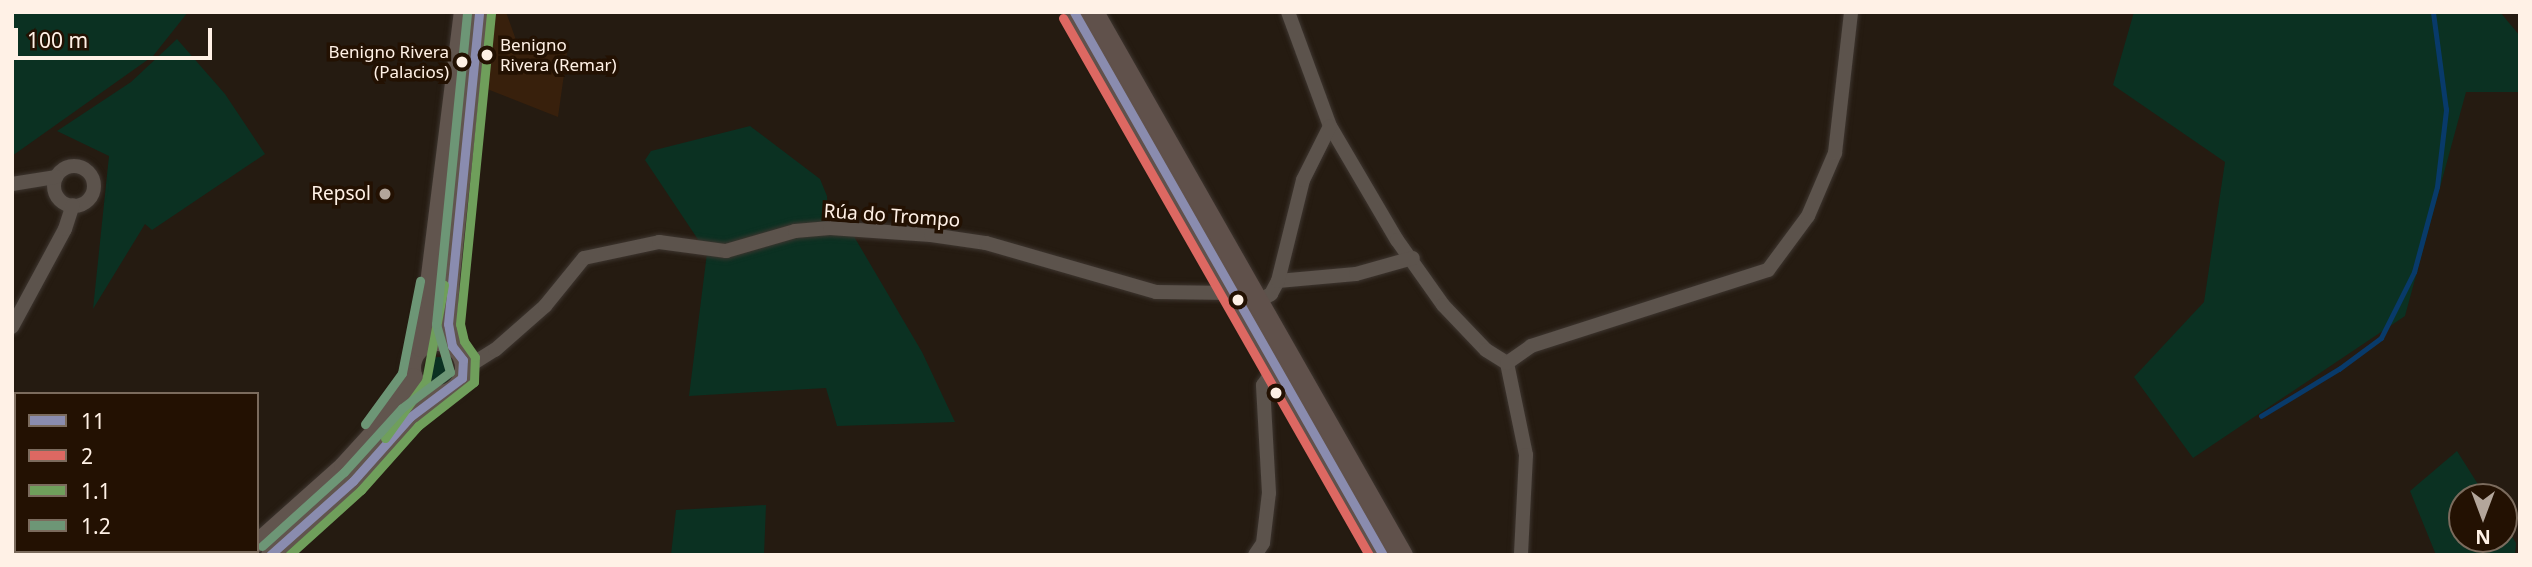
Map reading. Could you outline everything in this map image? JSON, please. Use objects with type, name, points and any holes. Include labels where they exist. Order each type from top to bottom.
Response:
[{"type":"highway","points":[[1074,12],[1383,555]]},
{"type":"highway","points":[[1093,12],[1402,555]]},
{"type":"main road","points":[[442,394],[422,388],[414,377],[413,361],[421,348],[463,12]]},
{"type":"main road","points":[[270,555],[353,481],[410,417],[457,385],[464,369],[452,346],[448,324],[479,12]]},
{"type":"main road","points":[[421,348],[436,342],[452,346]]},
{"type":"main road","points":[[259,541],[343,466],[376,430],[414,377]]},
{"type":"street","points":[[1288,12],[1330,126],[1397,240],[1413,258],[1443,305],[1486,350],[1507,363],[1525,454],[1521,555]]},
{"type":"street","points":[[1507,363],[1531,346],[1768,270],[1808,216],[1835,153],[1850,12]]},
{"type":"street","points":[[1258,301],[1270,294],[1278,281],[1303,180],[1330,126]]},
{"type":"street","points":[[12,184],[56,177],[70,166],[82,168],[91,176],[92,193],[73,205],[65,229],[12,327]]},
{"type":"street","points":[[56,177],[58,198],[73,205]]},
{"type":"street","name":"Rúa do Trompo","points":[[464,369],[495,350],[545,306],[584,258],[659,242],[726,251],[795,231],[830,228],[931,234],[986,243],[1156,292],[1234,293]]},
{"type":"street","points":[[1278,281],[1356,274],[1413,258]]},
{"type":"street","points":[[1255,555],[1262,543],[1269,493],[1263,385],[1276,367]]},
{"type":"shaded area","points":[[496,12],[506,12],[516,40],[568,46],[558,117],[487,89]]},
{"type":"green space","points":[[12,12],[188,12],[153,56],[12,156]]},
{"type":"green space","points":[[2134,12],[2500,12],[2520,36],[2520,92],[2466,92],[2405,316],[2193,458],[2134,377],[2204,302],[2225,162],[2113,85]]},
{"type":"green space","points":[[177,39],[225,94],[265,154],[152,230],[145,224],[93,309],[109,156],[57,131],[131,82]]},
{"type":"green space","points":[[750,126],[820,179],[827,196],[829,233],[852,233],[922,352],[955,422],[837,426],[826,388],[689,396],[707,253],[645,160],[651,151]]},
{"type":"green space","points":[[439,357],[445,358],[453,366],[453,378],[445,386],[439,387],[433,386],[425,378],[424,372],[425,366],[433,358]]},
{"type":"green space","points":[[2457,451],[2477,483],[2448,483],[2448,553],[2515,555],[2436,555],[2410,491]]},
{"type":"green space","points":[[766,505],[764,555],[671,555],[676,510]]},
{"type":"waterway","points":[[2261,416],[2339,369],[2381,338],[2414,272],[2437,187],[2446,110],[2433,12]]},
{"type":"transit line","name":"1.2","points":[[262,546],[344,472],[402,408],[450,372],[436,324],[467,12]]},
{"type":"transit line","name":"11","points":[[270,555],[353,481],[410,417],[462,378],[463,360],[452,346],[448,324],[479,12]]},
{"type":"transit line","name":"11","points":[[1074,12],[1383,555]]},
{"type":"transit line","name":"1.1","points":[[289,555],[361,490],[418,426],[474,382],[475,357],[464,341],[460,324],[491,13]]},
{"type":"transit line","name":"2","points":[[1063,18],[1369,555]]},
{"type":"transit line","name":"1.2","points":[[365,424],[402,373],[420,281]]},
{"type":"transit line","name":"1.1","points":[[385,438],[426,381],[444,285]]},
{"type":"place","name":"Benigno Rivera (Remar)","points":[[487,55]]},
{"type":"place","name":"Benigno Rivera (Palacios)","points":[[462,62]]},
{"type":"place","name":"Repsol","points":[[385,194]]}]
